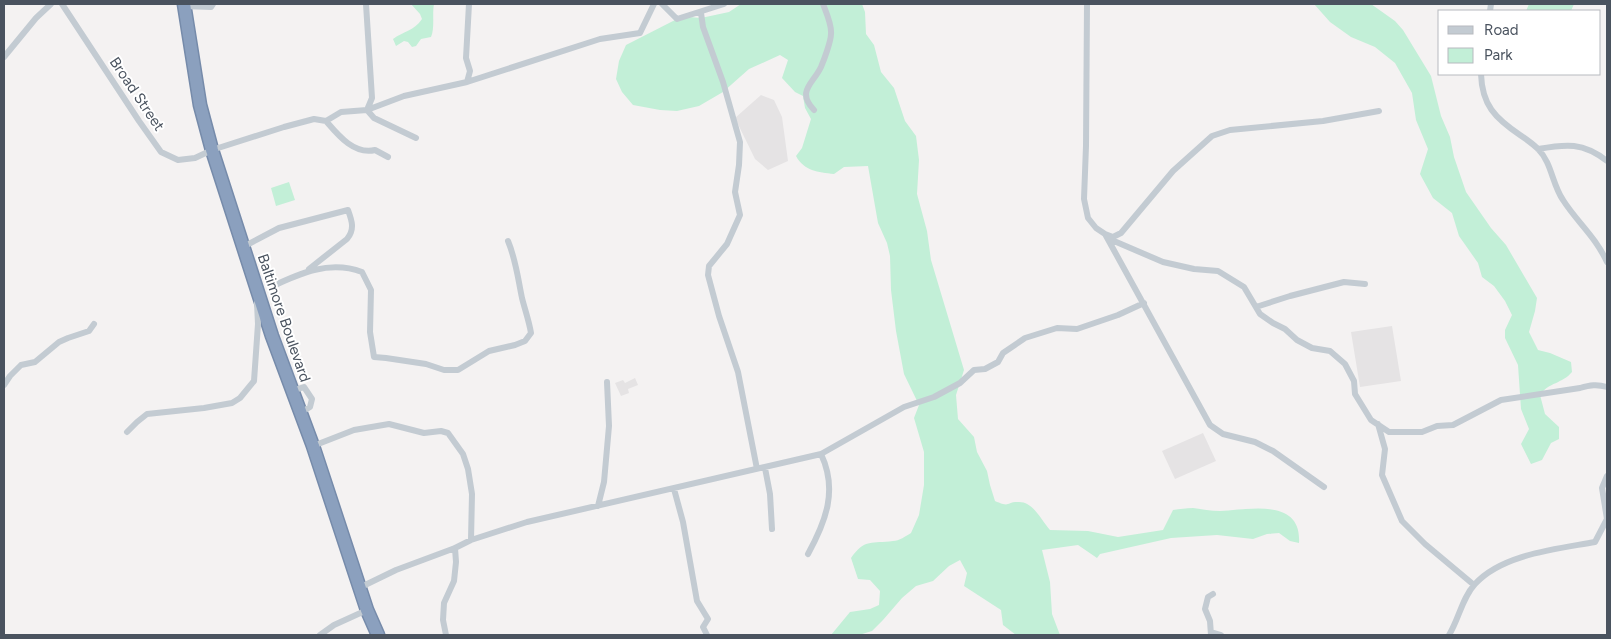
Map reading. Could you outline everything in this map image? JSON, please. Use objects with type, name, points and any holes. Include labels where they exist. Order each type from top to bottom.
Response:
[{"type":"highway","name":"Baltimore Boulevard","points":[[184,5],[200,105],[242,248],[361,587],[367,610],[378,635]]},
{"type":"street","points":[[4,57],[36,18],[51,4]]},
{"type":"street","name":"Broad Street","points":[[62,4],[139,121],[162,152],[178,160],[196,158],[212,150],[284,126],[314,119],[326,121]]},
{"type":"street","points":[[184,5],[211,7],[212,4]]},
{"type":"street","points":[[366,4],[372,84],[372,98],[368,110]]},
{"type":"street","points":[[467,82],[470,71],[466,58],[469,4]]},
{"type":"street","points":[[388,157],[375,150],[368,152],[344,142],[326,121],[341,112],[368,110],[404,96],[467,82],[600,39],[640,33],[654,4]]},
{"type":"street","points":[[662,4],[677,19],[701,13],[724,4]]},
{"type":"street","points":[[814,110],[807,103],[808,84],[820,67],[832,33],[823,4]]},
{"type":"street","points":[[1087,4],[1087,129],[1084,199],[1088,218],[1096,228],[1113,237],[1114,240],[1163,262],[1194,269],[1218,271],[1244,287],[1260,314],[1285,329],[1297,340],[1312,348],[1330,351],[1345,364],[1354,381],[1354,394],[1371,420],[1389,432],[1422,432],[1436,426],[1453,425],[1501,400],[1598,384],[1607,387]]},
{"type":"street","points":[[701,13],[703,27],[723,82],[740,142],[736,192],[740,215],[727,244],[709,266],[708,275],[719,316],[738,372],[757,468]]},
{"type":"street","points":[[1481,75],[1488,105],[1494,115],[1538,149],[1550,166],[1555,187],[1563,201],[1595,240],[1607,262]]},
{"type":"street","points":[[368,110],[374,118],[416,138]]},
{"type":"street","points":[[1113,237],[1121,233],[1173,171],[1212,136],[1230,130],[1322,121],[1379,111]]},
{"type":"street","points":[[1538,149],[1564,144],[1580,146],[1607,161]]},
{"type":"street","points":[[242,248],[278,228],[348,210],[353,224],[352,233],[348,239],[306,271],[271,287]]},
{"type":"street","points":[[1105,234],[1210,425],[1223,434],[1255,442],[1273,451],[1324,487]]},
{"type":"street","points":[[306,271],[337,266],[350,267],[362,272],[371,290],[370,332],[374,358],[426,364],[444,370],[458,370],[489,351],[525,341],[531,333],[529,318],[522,299],[508,241]]},
{"type":"street","points":[[1256,307],[1344,282],[1365,284]]},
{"type":"street","points":[[127,432],[147,414],[232,403],[248,390],[254,381],[255,372],[258,324],[256,289]]},
{"type":"street","points":[[361,587],[396,570],[455,548],[470,540],[527,522],[821,454],[904,407],[934,397],[960,383],[974,370],[985,369],[998,362],[1003,353],[1025,338],[1057,328],[1077,329],[1118,315],[1144,303]]},
{"type":"street","points":[[4,385],[10,376],[21,366],[35,362],[68,338],[89,331],[94,324]]},
{"type":"street","points":[[598,506],[604,482],[609,426],[607,382]]},
{"type":"street","points":[[312,446],[354,430],[389,424],[424,433],[441,431],[448,433],[464,454],[468,469],[472,494],[470,540]]},
{"type":"street","points":[[1378,424],[1385,449],[1382,475],[1402,521],[1425,544],[1474,585]]},
{"type":"street","points":[[808,554],[818,537],[825,515],[830,486],[827,467],[821,454]]},
{"type":"street","points":[[765,468],[770,494],[772,529]]},
{"type":"street","points":[[1449,635],[1454,628],[1464,601],[1474,585],[1486,573],[1515,558],[1596,542],[1607,519],[1602,488],[1607,476]]},
{"type":"street","points":[[674,489],[683,522],[698,602],[708,619],[703,627],[707,635]]},
{"type":"street","points":[[446,635],[443,620],[444,603],[454,580],[455,548]]},
{"type":"street","points":[[1213,594],[1208,597],[1205,609],[1210,621],[1211,634],[1221,635]]},
{"type":"street","points":[[323,634],[334,625],[367,610]]},
{"type":"shaded area","points":[[761,95],[774,100],[782,117],[788,161],[768,170],[755,159],[735,118]]},
{"type":"shaded area","points":[[1392,326],[1401,381],[1360,387],[1351,332]]},
{"type":"shaded area","points":[[635,378],[638,385],[628,389],[629,393],[621,396],[615,383],[623,380],[625,383]]},
{"type":"shaded area","points":[[1203,433],[1216,461],[1175,479],[1162,451]]},
{"type":"green space","points":[[411,4],[434,4],[431,37],[421,39],[416,46],[412,47],[408,42],[404,41],[396,46],[393,39],[412,28],[422,19]]},
{"type":"green space","points":[[741,4],[862,4],[865,12],[866,34],[874,45],[881,72],[894,88],[905,121],[916,136],[919,160],[917,194],[927,231],[931,260],[964,370],[956,395],[958,419],[974,437],[977,452],[987,471],[995,501],[1006,504],[1018,502],[1028,505],[1050,530],[1088,531],[1118,537],[1163,530],[1173,510],[1185,508],[1220,511],[1271,509],[1283,512],[1292,518],[1298,528],[1299,543],[1290,541],[1279,533],[1267,534],[1253,539],[1217,535],[1171,538],[1100,554],[1097,558],[1078,545],[1042,550],[1050,582],[1052,614],[1060,635],[1016,635],[1003,625],[1001,610],[964,586],[967,573],[960,560],[949,566],[933,581],[916,586],[902,598],[872,631],[859,635],[831,635],[850,612],[870,609],[879,605],[880,591],[870,580],[858,579],[851,558],[861,547],[869,543],[895,541],[911,533],[919,515],[924,485],[924,452],[914,418],[919,405],[904,374],[891,290],[890,256],[887,243],[878,223],[868,166],[844,167],[834,174],[812,170],[799,161],[796,156],[802,148],[811,119],[805,108],[803,96],[795,92],[782,78],[788,60],[780,55],[749,69],[723,92],[699,106],[677,111],[633,105],[622,92],[616,79],[619,61],[626,45],[675,20],[689,17],[701,18],[729,12]]},
{"type":"green space","points":[[1314,4],[1371,4],[1395,21],[1403,30],[1431,76],[1441,116],[1450,137],[1454,157],[1466,192],[1491,228],[1506,245],[1537,298],[1529,332],[1538,350],[1571,362],[1572,372],[1564,379],[1547,388],[1540,395],[1545,414],[1559,427],[1559,439],[1551,443],[1542,460],[1531,464],[1521,444],[1529,429],[1521,409],[1518,365],[1505,338],[1505,330],[1512,315],[1494,286],[1482,277],[1478,263],[1459,236],[1452,213],[1433,198],[1420,174],[1428,149],[1416,120],[1412,93],[1395,63],[1375,47],[1351,37],[1330,22]]},
{"type":"green space","points":[[1529,4],[1574,4],[1571,10],[1526,10]]},
{"type":"green space","points":[[289,182],[295,200],[276,206],[271,188]]}]
